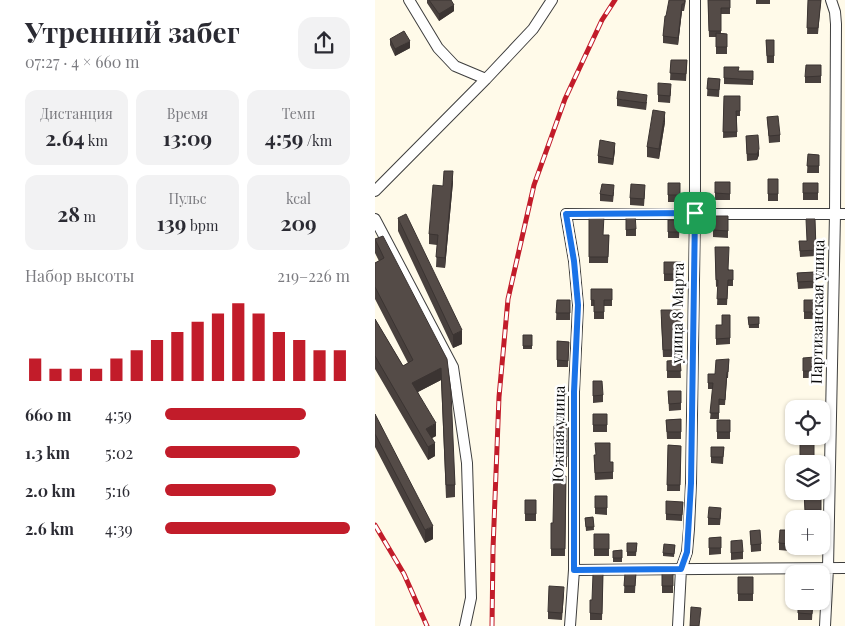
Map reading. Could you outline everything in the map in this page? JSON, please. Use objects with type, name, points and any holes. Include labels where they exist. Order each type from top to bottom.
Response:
[{"type":"street","points":[[409,0],[438,48],[455,66],[486,79]]},
{"type":"street","points":[[375,191],[486,79],[533,28],[552,0]]},
{"type":"street","name":"улица 8 Марта","points":[[678,626],[681,569],[687,544],[691,483],[695,213],[695,0]]},
{"type":"street","name":"Партизанская улица","points":[[828,565],[840,214],[837,24],[831,0]]},
{"type":"street","points":[[695,213],[840,214]]},
{"type":"street","name":"Южная улица","points":[[570,626],[574,570],[574,392],[578,305],[574,261],[566,214],[695,213]]},
{"type":"street","points":[[375,219],[453,367],[467,463],[471,598],[465,626]]},
{"type":"street","points":[[574,570],[785,568]]},
{"type":"street","points":[[830,568],[845,568]]},
{"type":"street","name":"Партизанская улица","points":[[825,626],[826,610]]},
{"type":"building","points":[[429,0],[451,0],[454,5],[439,14]]},
{"type":"building","points":[[669,0],[685,0],[684,4],[682,4],[678,38],[663,36]]},
{"type":"building","points":[[708,0],[730,0],[730,8],[721,8],[721,31],[709,31]]},
{"type":"building","points":[[808,0],[821,0],[818,28],[807,28]]},
{"type":"building","points":[[404,31],[410,41],[395,49],[390,39]]},
{"type":"building","points":[[716,33],[727,34],[727,47],[716,47]]},
{"type":"building","points":[[766,40],[774,40],[774,56],[767,56]]},
{"type":"building","points":[[671,60],[687,60],[686,74],[670,73]]},
{"type":"building","points":[[806,65],[821,65],[821,76],[805,77]]},
{"type":"building","points":[[724,67],[739,67],[738,71],[753,71],[753,80],[724,78]]},
{"type":"building","points":[[708,78],[720,79],[719,90],[707,89]]},
{"type":"building","points":[[658,83],[671,84],[670,96],[658,95]]},
{"type":"building","points":[[618,91],[647,95],[646,103],[617,99]]},
{"type":"building","points":[[724,96],[740,96],[740,111],[736,111],[737,132],[723,132]]},
{"type":"building","points":[[653,110],[665,112],[659,149],[647,147]]},
{"type":"building","points":[[778,116],[780,135],[769,136],[767,117]]},
{"type":"building","points":[[758,135],[759,149],[757,154],[747,154],[746,136]]},
{"type":"building","points":[[600,140],[615,143],[613,159],[598,156]]},
{"type":"building","points":[[808,154],[819,155],[819,166],[807,166]]},
{"type":"building","points":[[444,171],[453,171],[445,258],[436,257],[438,235],[429,234],[433,185],[443,186]]},
{"type":"building","points":[[768,179],[778,179],[778,194],[768,194]]},
{"type":"building","points":[[715,182],[730,182],[730,194],[715,193]]},
{"type":"building","points":[[668,183],[680,183],[680,195],[668,195]]},
{"type":"building","points":[[803,183],[818,183],[818,193],[803,193]]},
{"type":"building","points":[[602,184],[614,185],[613,196],[600,194]]},
{"type":"building","points":[[631,184],[645,185],[644,199],[630,198]]},
{"type":"building","points":[[406,214],[462,330],[453,335],[398,218]]},
{"type":"building","points":[[635,214],[636,229],[626,230],[626,215]]},
{"type":"building","points":[[589,215],[604,215],[603,235],[609,235],[608,257],[589,257]]},
{"type":"building","points":[[714,216],[728,216],[728,231],[713,230]]},
{"type":"building","points":[[806,219],[815,219],[816,250],[800,251],[799,241],[807,241]]},
{"type":"building","points":[[668,220],[680,220],[679,232],[668,232]]},
{"type":"building","points":[[383,236],[447,359],[451,392],[455,485],[446,485],[441,368],[412,383],[436,423],[426,429],[435,443],[428,447],[375,356],[375,319],[403,366],[413,360],[375,287],[375,263],[384,258],[375,239]]},
{"type":"building","points":[[715,247],[729,247],[728,270],[733,270],[733,280],[728,280],[727,299],[717,299],[718,280],[716,280]]},
{"type":"building","points":[[664,262],[681,262],[681,274],[664,274]]},
{"type":"building","points":[[814,272],[815,281],[798,282],[797,273]]},
{"type":"building","points":[[591,289],[612,289],[612,300],[604,300],[604,312],[594,312],[594,300],[591,300]]},
{"type":"building","points":[[557,300],[570,300],[570,313],[556,313]]},
{"type":"building","points":[[804,300],[814,300],[814,312],[804,312]]},
{"type":"building","points":[[661,310],[681,310],[681,346],[673,346],[673,350],[663,350]]},
{"type":"building","points":[[722,315],[730,315],[730,338],[716,339],[716,325],[722,325]]},
{"type":"building","points":[[748,317],[759,317],[759,324],[749,325]]},
{"type":"building","points":[[523,335],[532,335],[532,346],[523,346]]},
{"type":"building","points":[[557,341],[569,342],[568,361],[557,360]]},
{"type":"building","points":[[815,357],[816,371],[803,371],[803,358]]},
{"type":"building","points":[[729,359],[725,400],[719,399],[719,413],[710,413],[713,383],[708,383],[708,374],[715,374],[716,360]]},
{"type":"building","points":[[680,360],[681,371],[667,371],[667,361]]},
{"type":"building","points":[[593,381],[602,381],[603,395],[593,396]]},
{"type":"building","points":[[668,391],[681,391],[681,403],[669,404]]},
{"type":"building","points":[[375,414],[433,526],[425,530],[375,434]]},
{"type":"building","points":[[593,414],[607,414],[607,425],[593,425]]},
{"type":"building","points":[[681,419],[681,432],[667,432],[666,420]]},
{"type":"building","points":[[717,420],[730,420],[730,432],[717,432]]},
{"type":"building","points":[[554,426],[567,426],[567,457],[554,457]]},
{"type":"building","points":[[595,443],[610,443],[610,462],[613,462],[613,472],[595,473]]},
{"type":"building","points":[[668,445],[681,446],[680,485],[667,485]]},
{"type":"building","points":[[800,445],[814,445],[814,455],[800,455]]},
{"type":"building","points":[[711,447],[724,447],[723,457],[711,457]]},
{"type":"building","points":[[554,476],[566,476],[565,549],[551,549]]},
{"type":"building","points":[[595,496],[607,496],[607,508],[595,508]]},
{"type":"building","points":[[525,500],[536,500],[536,514],[525,514]]},
{"type":"building","points":[[804,500],[821,500],[821,510],[805,510]]},
{"type":"building","points":[[666,501],[683,502],[682,515],[666,514]]},
{"type":"building","points":[[709,507],[721,508],[720,519],[708,518]]},
{"type":"building","points":[[593,517],[594,527],[586,527],[585,518]]},
{"type":"building","points":[[760,530],[761,544],[751,545],[750,531]]},
{"type":"building","points":[[780,530],[785,530],[785,544],[779,543]]},
{"type":"building","points":[[594,534],[609,534],[609,549],[594,549]]},
{"type":"building","points":[[721,537],[721,548],[709,548],[709,538]]},
{"type":"building","points":[[742,540],[743,552],[731,553],[731,541]]},
{"type":"building","points":[[627,543],[637,543],[636,552],[627,552]]},
{"type":"building","points":[[664,544],[675,545],[674,554],[663,553]]},
{"type":"building","points":[[622,550],[622,558],[613,558],[613,551]]},
{"type":"building","points":[[625,573],[636,573],[635,586],[624,586]]},
{"type":"building","points":[[673,573],[673,586],[662,586],[662,574]]},
{"type":"building","points":[[593,574],[603,574],[602,614],[590,613]]},
{"type":"building","points":[[738,577],[753,577],[753,594],[738,594]]},
{"type":"building","points":[[549,586],[564,587],[562,613],[548,612]]},
{"type":"building","points":[[691,607],[701,608],[699,626],[690,626]]},
{"type":"building","points":[[798,610],[812,610],[812,614],[798,613]]},
{"type":"railway","points":[[492,626],[499,397],[508,299],[534,185],[565,99],[602,20],[615,0]]},
{"type":"railway","points":[[375,525],[404,574],[427,626]]},
{"type":"route","points":[[695,213],[691,483],[687,552],[681,569],[574,570],[574,392],[578,305],[574,261],[566,214],[695,213]]}]
